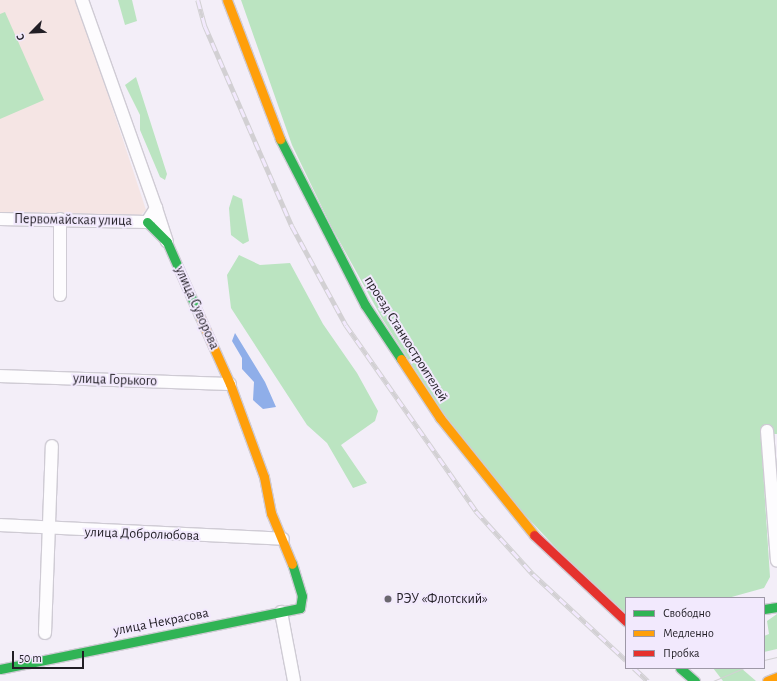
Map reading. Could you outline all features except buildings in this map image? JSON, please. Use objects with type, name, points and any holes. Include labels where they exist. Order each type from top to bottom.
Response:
[{"type":"main road","name":"проезд Станкостроителей","points":[[227,0],[276,131],[365,305],[440,418],[520,522],[625,620]]},
{"type":"main road","name":"улица Суворова","points":[[147,222],[167,242],[230,384],[264,477],[271,513],[283,539],[302,596],[300,608],[281,612]]},
{"type":"main road","points":[[765,609],[777,607]]},
{"type":"main road","name":"улица Некрасова","points":[[0,668],[281,612]]},
{"type":"main road","points":[[681,669],[694,680],[700,669]]},
{"type":"main road","points":[[767,681],[777,678]]},
{"type":"street","points":[[82,0],[167,242]]},
{"type":"street","points":[[147,222],[156,208]]},
{"type":"street","name":"Первомайская улица","points":[[0,219],[60,219],[147,222]]},
{"type":"street","points":[[60,219],[60,295]]},
{"type":"street","name":"улица Горького","points":[[0,376],[230,384]]},
{"type":"street","points":[[767,431],[773,450],[777,561]]},
{"type":"street","points":[[45,633],[52,446]]},
{"type":"street","name":"улица Добролюбова","points":[[0,526],[49,530],[283,539]]},
{"type":"street","points":[[281,612],[294,681]]},
{"type":"shaded area","points":[[0,0],[77,0],[146,210],[139,217],[0,214]]},
{"type":"green space","points":[[118,0],[132,0],[137,21],[125,25]]},
{"type":"green space","points":[[241,0],[777,0],[777,434],[771,434],[769,428],[761,439],[770,577],[764,588],[732,597],[625,597],[625,615],[574,567],[510,499],[441,410],[383,320],[331,226],[292,145]]},
{"type":"green space","points":[[5,12],[44,100],[0,119],[0,14]]},
{"type":"green space","points":[[136,77],[167,174],[165,180],[160,177],[140,130],[140,115],[125,85]]},
{"type":"green space","points":[[233,195],[242,199],[249,241],[243,244],[231,235],[229,208]]},
{"type":"green space","points":[[239,255],[260,265],[290,263],[323,324],[357,373],[378,411],[375,421],[341,445],[367,483],[353,488],[327,443],[307,425],[231,308],[227,275]]},
{"type":"green space","points":[[777,614],[777,649],[765,652],[765,636],[769,634],[767,621]]},
{"type":"green space","points":[[714,669],[742,669],[756,681],[723,681]]},
{"type":"water","points":[[235,333],[265,382],[276,407],[263,409],[253,400],[254,382],[242,369],[242,358],[232,341]]},
{"type":"tram line","points":[[765,660],[777,657]]},
{"type":"tram line","points":[[713,681],[742,669]]},
{"type":"railway","points":[[198,0],[205,26],[292,226],[346,325],[476,511],[533,574],[625,659]]},
{"type":"railway","points":[[635,669],[648,681]]},
{"type":"traffic: fast","points":[[280,139],[365,305],[401,359]]},
{"type":"traffic: fast","points":[[147,222],[167,242],[200,317]]},
{"type":"traffic: fast","points":[[0,669],[300,608],[302,596],[292,564]]},
{"type":"traffic: fast","points":[[765,609],[777,607]]},
{"type":"traffic: fast","points":[[681,669],[695,681]]},
{"type":"traffic: slow","points":[[227,0],[280,139]]},
{"type":"traffic: slow","points":[[200,317],[230,384],[264,477],[271,513],[292,564]]},
{"type":"traffic: slow","points":[[401,359],[440,418],[534,535]]},
{"type":"traffic: slow","points":[[767,681],[777,677]]},
{"type":"traffic: jam","points":[[534,535],[625,620]]},
{"type":"place","name":"РЭУ «Флотский»","points":[[388,599]]}]
